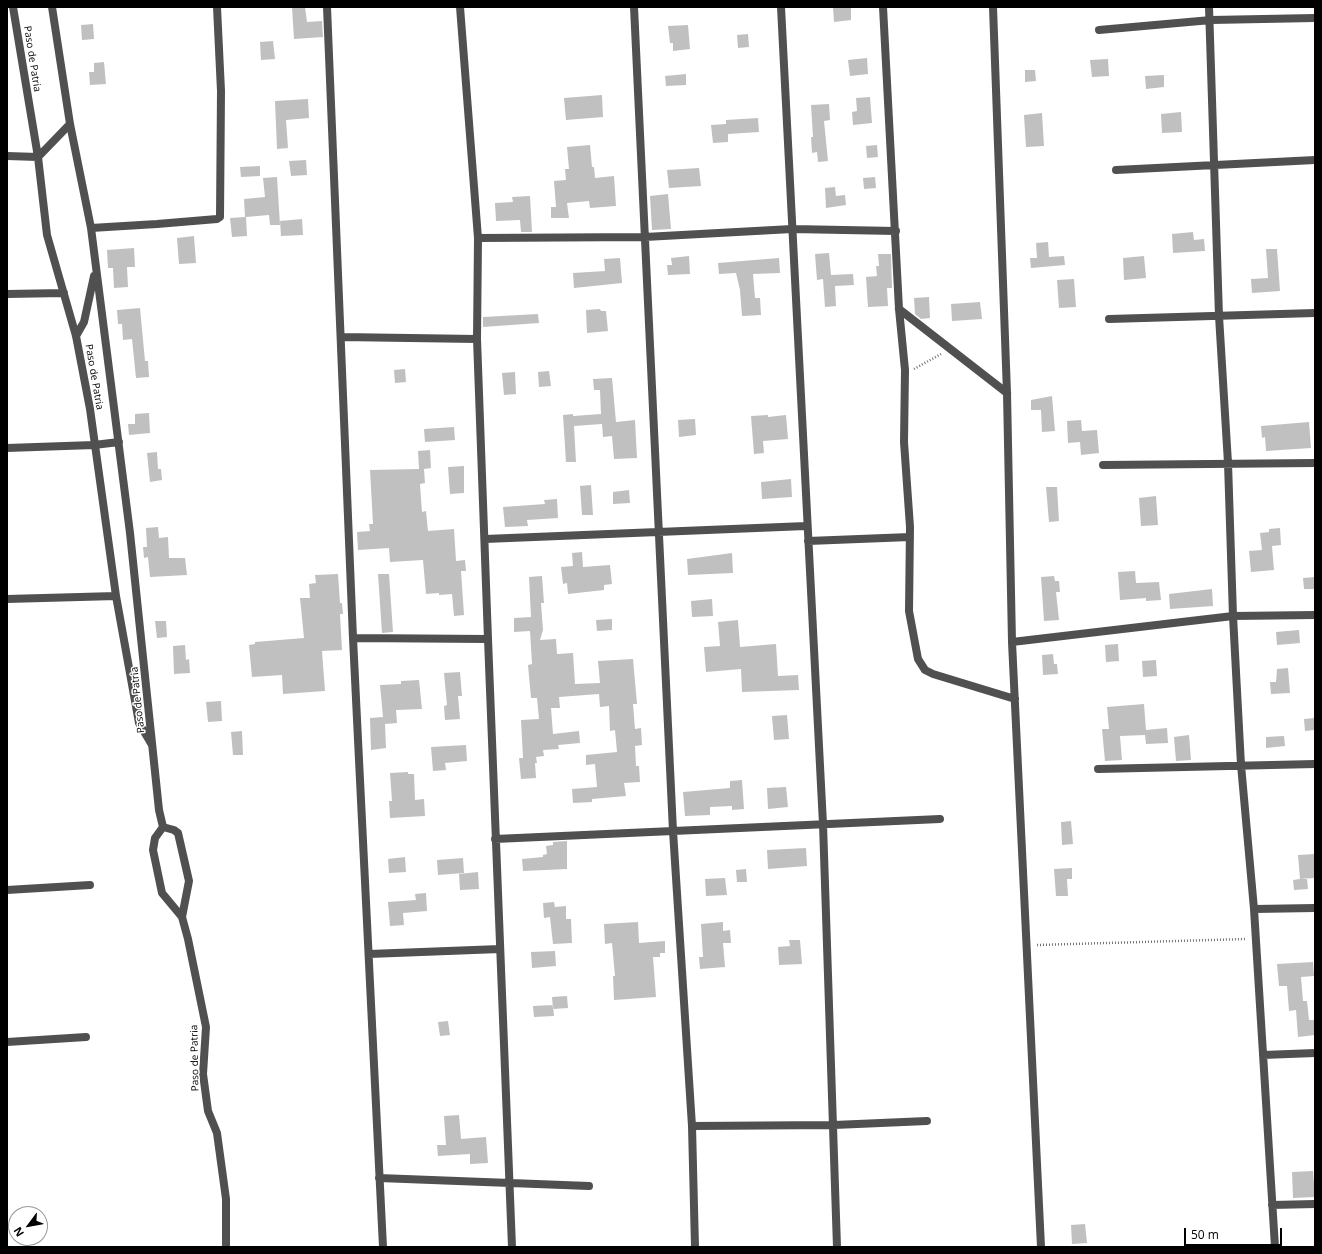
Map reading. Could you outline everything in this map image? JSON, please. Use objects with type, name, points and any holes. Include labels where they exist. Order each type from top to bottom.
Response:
[{"type":"street","name":"Paso de Patria","points":[[14,7],[38,157],[47,235],[76,336],[94,445],[116,596],[139,723],[154,749]]},
{"type":"street","name":"Paso de Patria","points":[[52,7],[70,124],[90,228],[96,270],[119,442],[163,827],[174,830],[178,833],[189,881],[182,916],[206,1027],[203,1074],[208,1111],[217,1132],[226,1199],[226,1247]]},
{"type":"street","points":[[90,228],[217,219],[220,217],[221,91],[217,7]]},
{"type":"street","points":[[327,7],[353,638],[383,1247]]},
{"type":"street","points":[[460,7],[478,238],[477,338],[495,839],[512,1247]]},
{"type":"street","points":[[634,7],[658,533],[673,831],[692,1126],[696,1247]]},
{"type":"street","points":[[781,7],[806,526],[823,824],[837,1247]]},
{"type":"street","points":[[883,7],[899,308],[905,370],[904,442],[910,537],[909,611],[918,659],[925,670],[933,674],[1015,699]]},
{"type":"street","points":[[993,7],[1007,393],[1012,642],[1041,1247]]},
{"type":"street","points":[[1209,7],[1211,20],[1219,316],[1228,463],[1233,616],[1241,765],[1254,909],[1275,1247]]},
{"type":"street","points":[[1099,30],[1211,20],[1315,18]]},
{"type":"street","points":[[7,156],[38,157],[70,124]]},
{"type":"street","points":[[1116,170],[1315,160]]},
{"type":"street","points":[[478,238],[645,237],[792,229],[896,231]]},
{"type":"street","points":[[76,336],[84,322],[96,270]]},
{"type":"street","points":[[7,294],[64,294]]},
{"type":"street","points":[[899,308],[1007,393]]},
{"type":"street","points":[[1109,319],[1315,313]]},
{"type":"street","points":[[341,337],[477,338]]},
{"type":"street","points":[[7,448],[94,445],[119,442]]},
{"type":"street","points":[[1103,465],[1315,463]]},
{"type":"street","points":[[485,539],[806,526]]},
{"type":"street","points":[[808,542],[910,537]]},
{"type":"street","points":[[7,599],[116,596]]},
{"type":"street","points":[[1012,642],[1233,616],[1315,615]]},
{"type":"street","points":[[353,638],[488,639]]},
{"type":"street","points":[[1098,769],[1315,764]]},
{"type":"street","points":[[495,839],[940,818]]},
{"type":"street","points":[[163,827],[155,838],[153,850],[159,885],[166,900],[182,916]]},
{"type":"street","points":[[7,890],[90,885]]},
{"type":"street","points":[[1254,909],[1315,908]]},
{"type":"street","points":[[369,954],[500,949]]},
{"type":"street","points":[[7,1042],[86,1037]]},
{"type":"street","points":[[1263,1055],[1315,1053]]},
{"type":"street","points":[[692,1126],[834,1125],[927,1121]]},
{"type":"street","points":[[379,1178],[589,1186]]},
{"type":"street","points":[[1272,1206],[1315,1204]]},
{"type":"path","points":[[905,370],[914,368],[951,349]]},
{"type":"path","points":[[1027,945],[1256,939]]},
{"type":"building","points":[[292,7],[305,7],[307,22],[322,21],[323,37],[294,39]]},
{"type":"building","points":[[833,7],[851,7],[851,20],[834,22]]},
{"type":"building","points":[[93,24],[94,39],[82,40],[81,25]]},
{"type":"building","points":[[688,25],[690,49],[673,51],[673,43],[670,43],[668,26]]},
{"type":"building","points":[[748,34],[749,47],[738,48],[737,35]]},
{"type":"building","points":[[273,41],[275,59],[261,60],[260,42]]},
{"type":"building","points":[[867,58],[868,74],[850,76],[848,60]]},
{"type":"building","points":[[1108,59],[1109,76],[1092,77],[1090,60]]},
{"type":"building","points":[[104,62],[106,84],[90,85],[89,72],[94,72],[94,63]]},
{"type":"building","points":[[1025,70],[1035,70],[1036,81],[1025,82]]},
{"type":"building","points":[[686,74],[686,85],[666,86],[665,76]]},
{"type":"building","points":[[1164,75],[1164,87],[1146,89],[1145,76]]},
{"type":"building","points":[[602,95],[603,117],[566,120],[564,98]]},
{"type":"building","points":[[870,97],[872,123],[853,125],[852,112],[857,111],[856,98]]},
{"type":"building","points":[[308,99],[309,118],[286,120],[288,148],[277,149],[275,101]]},
{"type":"building","points":[[829,104],[830,120],[824,121],[828,161],[818,162],[817,152],[812,153],[811,137],[813,137],[811,105]]},
{"type":"building","points":[[1181,112],[1182,132],[1162,133],[1161,114]]},
{"type":"building","points":[[1042,113],[1044,146],[1026,147],[1024,115]]},
{"type":"building","points":[[758,118],[759,132],[728,134],[728,142],[713,143],[711,125],[726,124],[726,120]]},
{"type":"building","points":[[590,145],[592,167],[594,167],[595,178],[614,176],[616,206],[590,208],[589,201],[567,203],[569,218],[551,218],[551,207],[556,207],[554,181],[566,180],[565,169],[569,169],[567,147]]},
{"type":"building","points":[[877,145],[878,157],[867,158],[866,146]]},
{"type":"building","points":[[306,160],[307,175],[291,176],[289,161]]},
{"type":"building","points":[[260,166],[260,176],[241,177],[240,167]]},
{"type":"building","points":[[699,168],[701,186],[669,188],[667,170]]},
{"type":"building","points":[[277,177],[280,225],[270,225],[269,215],[246,217],[247,236],[232,237],[230,218],[245,217],[244,199],[265,197],[263,178]]},
{"type":"building","points":[[875,177],[876,188],[864,189],[863,178]]},
{"type":"building","points":[[835,187],[836,196],[845,195],[846,205],[826,208],[825,188]]},
{"type":"building","points":[[668,194],[671,229],[652,230],[650,196]]},
{"type":"building","points":[[530,196],[532,232],[521,232],[520,220],[496,221],[495,203],[513,202],[512,197]]},
{"type":"building","points":[[302,219],[303,235],[281,236],[280,221]]},
{"type":"building","points":[[1193,232],[1194,240],[1204,239],[1205,251],[1173,253],[1172,234]]},
{"type":"building","points":[[194,236],[196,263],[179,264],[177,238]]},
{"type":"building","points":[[1048,242],[1049,257],[1064,256],[1065,265],[1031,268],[1030,258],[1037,258],[1036,243]]},
{"type":"building","points":[[134,248],[135,267],[127,267],[128,287],[114,288],[113,268],[108,268],[107,250]]},
{"type":"building","points":[[1266,249],[1277,249],[1280,291],[1252,293],[1251,279],[1268,278]]},
{"type":"building","points":[[829,253],[831,275],[853,274],[854,285],[835,286],[836,306],[825,307],[823,279],[817,280],[815,254]]},
{"type":"building","points":[[878,254],[891,254],[892,288],[887,288],[888,306],[868,307],[866,277],[877,276],[876,266],[879,266]]},
{"type":"building","points":[[689,256],[690,274],[668,275],[667,265],[672,265],[671,258]]},
{"type":"building","points":[[1144,256],[1146,278],[1124,280],[1123,258]]},
{"type":"building","points":[[620,258],[622,283],[574,288],[573,273],[605,271],[604,259]]},
{"type":"building","points":[[779,258],[780,273],[753,274],[755,298],[760,298],[761,315],[742,316],[740,290],[736,273],[719,274],[718,263]]},
{"type":"building","points":[[1074,279],[1076,307],[1059,308],[1057,280]]},
{"type":"building","points":[[929,297],[930,318],[921,319],[915,314],[914,298]]},
{"type":"building","points":[[980,302],[982,319],[952,321],[951,304]]},
{"type":"building","points":[[140,308],[145,361],[148,361],[149,377],[136,378],[132,339],[123,340],[122,324],[118,324],[117,310]]},
{"type":"building","points":[[600,309],[601,311],[606,311],[608,331],[587,333],[586,310]]},
{"type":"building","points":[[538,314],[539,323],[483,327],[483,317]]},
{"type":"building","points":[[405,369],[406,382],[395,383],[394,370]]},
{"type":"building","points":[[549,371],[551,386],[539,387],[538,372]]},
{"type":"building","points":[[515,372],[516,394],[504,395],[502,373]]},
{"type":"building","points":[[612,378],[616,422],[635,420],[637,458],[614,459],[612,436],[603,437],[602,424],[574,426],[576,462],[566,462],[563,415],[573,414],[573,416],[601,414],[600,390],[594,390],[593,379]]},
{"type":"building","points":[[1052,396],[1055,431],[1042,432],[1041,410],[1031,410],[1031,400]]},
{"type":"building","points":[[149,413],[150,433],[129,435],[128,424],[135,424],[135,414]]},
{"type":"building","points":[[768,415],[768,417],[786,415],[788,439],[763,441],[764,453],[754,454],[751,416]]},
{"type":"building","points":[[695,419],[696,435],[679,437],[678,420]]},
{"type":"building","points":[[1081,420],[1082,431],[1097,430],[1099,453],[1081,455],[1080,442],[1068,443],[1067,421]]},
{"type":"building","points":[[1309,422],[1311,448],[1266,451],[1265,437],[1262,438],[1261,426]]},
{"type":"building","points":[[454,427],[455,440],[425,442],[424,429]]},
{"type":"building","points":[[430,450],[431,468],[424,469],[425,483],[420,484],[422,512],[426,511],[428,531],[454,529],[456,561],[465,560],[466,571],[461,571],[464,615],[454,616],[452,594],[426,594],[423,560],[390,562],[389,548],[358,550],[357,532],[370,531],[369,524],[373,524],[370,470],[419,469],[418,451]]},
{"type":"building","points":[[157,452],[158,469],[161,469],[162,480],[150,482],[147,453]]},
{"type":"building","points":[[464,466],[464,493],[450,494],[448,467]]},
{"type":"building","points":[[791,479],[792,497],[762,499],[761,482]]},
{"type":"building","points":[[591,485],[593,515],[582,515],[580,486]]},
{"type":"building","points":[[1046,487],[1057,487],[1059,521],[1049,522]]},
{"type":"building","points":[[629,490],[630,503],[613,504],[613,492]]},
{"type":"building","points":[[1156,496],[1158,525],[1141,526],[1139,498]]},
{"type":"building","points":[[557,499],[558,518],[527,520],[528,526],[505,527],[503,507],[545,504],[544,500]]},
{"type":"building","points":[[158,527],[159,538],[168,537],[169,558],[185,558],[187,575],[150,577],[148,557],[144,558],[143,547],[147,547],[146,528]]},
{"type":"building","points":[[1280,528],[1281,545],[1272,546],[1274,570],[1251,572],[1249,551],[1262,550],[1260,533],[1269,532],[1269,529]]},
{"type":"building","points":[[582,552],[583,567],[610,565],[612,584],[604,585],[604,590],[568,594],[567,583],[563,584],[561,567],[573,566],[572,553]]},
{"type":"building","points":[[732,553],[733,573],[688,575],[687,559]]},
{"type":"building","points":[[1135,571],[1136,583],[1159,582],[1161,600],[1146,601],[1146,598],[1120,600],[1118,572]]},
{"type":"building","points":[[338,574],[340,603],[342,603],[343,614],[340,614],[342,650],[322,651],[325,691],[283,694],[282,675],[252,677],[249,645],[255,644],[255,642],[304,638],[300,598],[310,598],[309,584],[316,583],[315,575]]},
{"type":"building","points":[[378,574],[389,574],[393,632],[382,633]]},
{"type":"building","points":[[542,576],[544,603],[541,603],[543,630],[540,640],[556,639],[557,654],[573,653],[575,684],[600,683],[598,661],[633,659],[637,704],[633,704],[635,729],[641,728],[642,745],[635,746],[636,766],[639,766],[640,782],[624,783],[626,796],[592,799],[592,802],[573,803],[572,789],[597,787],[595,764],[586,765],[586,755],[617,752],[615,730],[610,731],[609,706],[600,707],[599,694],[559,697],[560,708],[551,708],[553,734],[579,731],[580,743],[558,745],[559,749],[543,750],[544,756],[536,757],[536,778],[521,779],[519,758],[523,758],[521,720],[539,719],[537,698],[531,698],[528,665],[532,664],[530,631],[514,632],[514,618],[531,617],[529,577]]},
{"type":"building","points":[[1054,576],[1055,581],[1059,581],[1060,592],[1056,592],[1059,620],[1044,621],[1041,577]]},
{"type":"building","points":[[1315,577],[1315,589],[1304,589],[1303,578]]},
{"type":"building","points":[[1212,589],[1213,606],[1170,609],[1169,594]]},
{"type":"building","points":[[712,599],[713,616],[692,617],[691,601]]},
{"type":"building","points":[[612,619],[612,630],[597,631],[596,620]]},
{"type":"building","points":[[738,620],[740,647],[776,644],[778,676],[798,675],[799,690],[742,692],[741,669],[706,672],[704,647],[720,646],[718,622]]},
{"type":"building","points":[[155,621],[166,621],[167,637],[157,638]]},
{"type":"building","points":[[1299,630],[1300,643],[1277,645],[1276,632]]},
{"type":"building","points":[[1118,644],[1119,661],[1106,662],[1105,645]]},
{"type":"building","points":[[185,645],[186,660],[189,659],[190,673],[174,674],[173,646]]},
{"type":"building","points":[[1053,654],[1054,664],[1057,664],[1058,674],[1043,675],[1042,655]]},
{"type":"building","points":[[1156,660],[1157,676],[1143,677],[1142,661]]},
{"type":"building","points":[[1288,668],[1290,693],[1271,694],[1270,682],[1276,682],[1277,669]]},
{"type":"building","points":[[460,672],[462,696],[458,696],[460,719],[445,720],[444,706],[447,705],[444,673]]},
{"type":"building","points":[[419,680],[422,709],[396,710],[397,723],[385,724],[386,748],[371,750],[370,718],[383,717],[380,685],[401,684],[401,681]]},
{"type":"building","points":[[221,701],[222,721],[208,722],[206,702]]},
{"type":"building","points":[[1144,704],[1146,730],[1167,728],[1168,743],[1146,744],[1145,735],[1120,736],[1122,760],[1105,761],[1102,729],[1109,729],[1107,707]]},
{"type":"building","points":[[787,715],[789,739],[774,740],[772,716]]},
{"type":"building","points":[[1315,718],[1315,730],[1305,731],[1304,719]]},
{"type":"building","points":[[242,731],[243,755],[233,755],[231,732]]},
{"type":"building","points":[[1189,735],[1191,760],[1176,761],[1174,737]]},
{"type":"building","points":[[1284,736],[1285,746],[1266,748],[1266,737]]},
{"type":"building","points":[[466,745],[467,761],[445,763],[446,770],[433,771],[431,747]]},
{"type":"building","points":[[408,772],[408,774],[414,774],[415,800],[424,799],[425,816],[390,818],[389,801],[392,801],[390,773]]},
{"type":"building","points":[[742,780],[744,809],[732,810],[732,806],[710,807],[710,815],[685,816],[683,792],[730,788],[730,781]]},
{"type":"building","points":[[786,787],[788,807],[768,809],[767,788]]},
{"type":"building","points":[[1071,821],[1073,844],[1062,845],[1061,822]]},
{"type":"building","points":[[567,841],[567,869],[523,871],[522,859],[543,857],[543,855],[547,854],[546,846],[553,845],[553,842]]},
{"type":"building","points":[[806,848],[807,866],[768,869],[767,850]]},
{"type":"building","points":[[1315,854],[1315,878],[1300,879],[1298,855]]},
{"type":"building","points":[[405,857],[406,872],[389,873],[388,859]]},
{"type":"building","points":[[463,858],[464,873],[438,875],[437,860]]},
{"type":"building","points":[[1072,868],[1072,879],[1067,879],[1068,896],[1056,896],[1054,869]]},
{"type":"building","points":[[746,869],[747,882],[737,882],[736,870]]},
{"type":"building","points":[[478,872],[479,889],[460,890],[459,874]]},
{"type":"building","points":[[725,878],[727,895],[706,896],[705,879]]},
{"type":"building","points":[[1307,878],[1308,889],[1294,890],[1293,880]]},
{"type":"building","points":[[426,893],[427,911],[403,913],[404,925],[390,926],[388,902],[416,900],[415,894]]},
{"type":"building","points":[[554,902],[555,907],[566,906],[566,919],[571,919],[572,943],[553,944],[550,917],[544,918],[543,903]]},
{"type":"building","points":[[638,922],[639,943],[665,941],[665,953],[660,953],[660,957],[653,957],[656,997],[614,1000],[613,976],[615,976],[612,943],[605,944],[604,924]]},
{"type":"building","points":[[723,922],[723,931],[730,930],[731,943],[723,943],[725,967],[700,969],[699,957],[703,957],[701,924]]},
{"type":"building","points":[[789,940],[800,940],[802,964],[779,965],[778,947],[790,946]]},
{"type":"building","points":[[555,951],[556,966],[532,968],[531,952]]},
{"type":"building","points":[[1313,962],[1314,976],[1301,977],[1303,1001],[1307,1001],[1309,1020],[1315,1020],[1315,1035],[1298,1037],[1296,1010],[1289,1011],[1287,986],[1279,986],[1277,964]]},
{"type":"building","points":[[567,996],[568,1008],[553,1009],[552,997]]},
{"type":"building","points":[[553,1005],[554,1016],[534,1017],[533,1006]]},
{"type":"building","points":[[448,1021],[450,1035],[440,1036],[438,1022]]},
{"type":"building","points":[[459,1115],[461,1139],[486,1137],[488,1163],[470,1164],[470,1154],[438,1156],[437,1145],[446,1145],[444,1116]]},
{"type":"building","points":[[1313,1171],[1315,1197],[1293,1198],[1292,1172]]},
{"type":"building","points":[[1085,1224],[1087,1243],[1072,1244],[1071,1225]]}]
